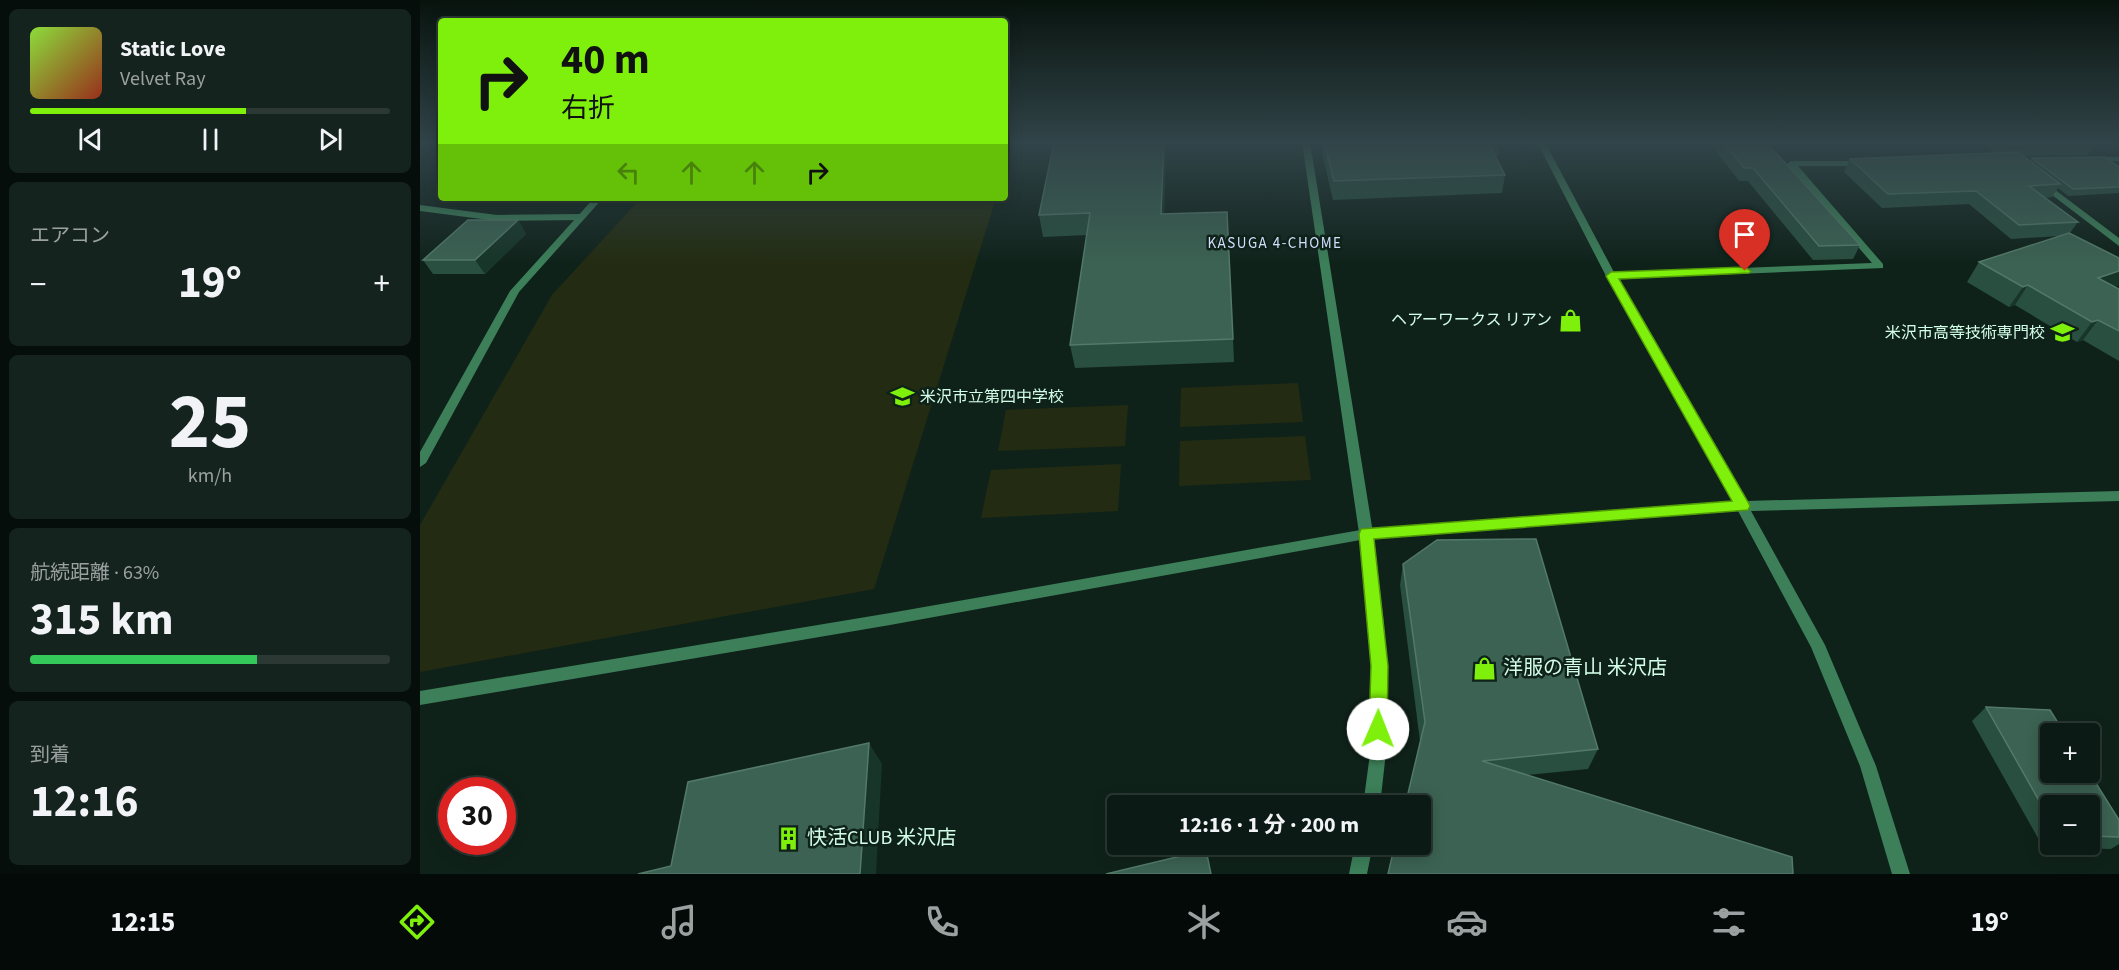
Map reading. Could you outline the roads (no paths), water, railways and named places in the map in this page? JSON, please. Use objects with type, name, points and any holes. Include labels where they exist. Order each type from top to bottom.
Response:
[{"type":"street","points":[[1312,183],[1366,534],[1380,666],[1377,771],[1373,795]]},
{"type":"street","points":[[1562,183],[1611,276],[1743,506],[1818,645],[1868,766],[1901,874]]},
{"type":"street","points":[[1611,276],[1880,266],[1807,183]]},
{"type":"street","points":[[2042,183],[2119,243]]},
{"type":"street","points":[[420,463],[515,291],[596,201]]},
{"type":"street","points":[[420,208],[497,218],[581,217]]},
{"type":"street","points":[[420,698],[890,619],[1366,534],[1743,506],[2119,496]]},
{"type":"street","points":[[1358,874],[1362,855]]},
{"type":"place","name":"ヘアーワークス リアン","points":[[1570,320]]},
{"type":"place","name":"米沢市高等技術専門校","points":[[2063,333]]},
{"type":"place","name":"米沢市立第四中学校","points":[[902,397]]},
{"type":"place","name":"洋服の青山 米沢店","points":[[1485,668]]},
{"type":"place","name":"快活CLUB 米沢店","points":[[789,838]]},
{"type":"district","name":"KASUGA 4-CHOME","points":[[1275,243]]}]
